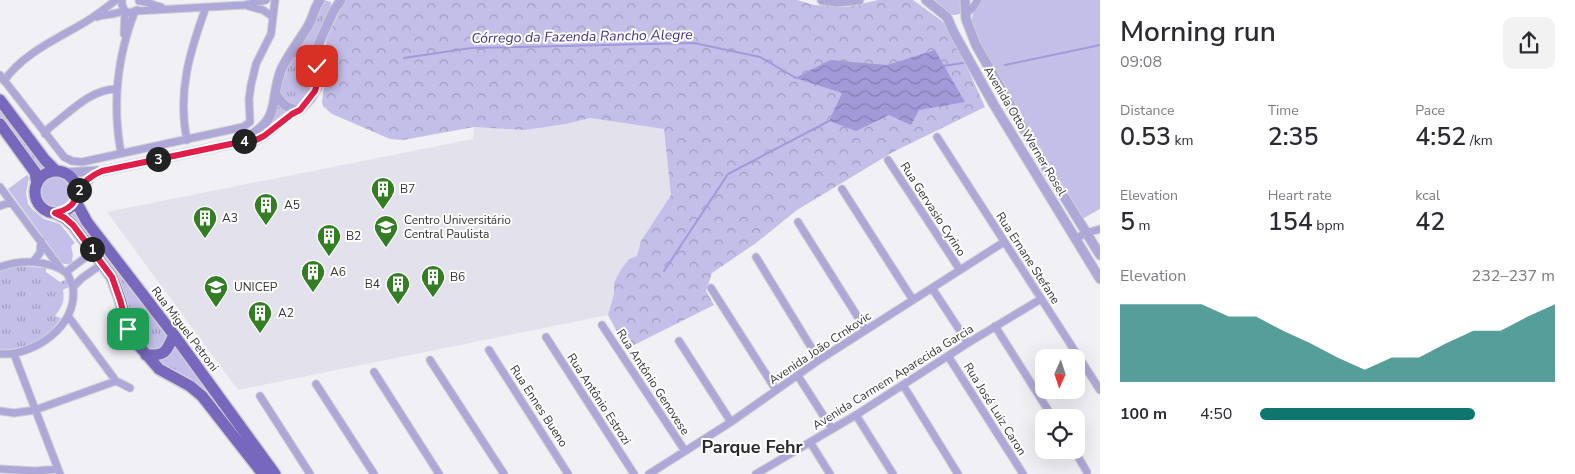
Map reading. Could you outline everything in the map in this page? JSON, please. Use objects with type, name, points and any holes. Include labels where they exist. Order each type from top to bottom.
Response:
[{"type":"main road","points":[[0,100],[45,160],[71,178],[75,184],[76,196],[70,207],[55,213]]},
{"type":"main road","points":[[0,124],[35,172],[36,200],[47,211],[65,218],[73,225],[112,277],[128,329],[146,356],[159,369],[190,386],[202,396],[263,474]]},
{"type":"main road","points":[[36,184],[48,172],[60,172]]},
{"type":"main road","name":"Rua Miguel Petroni","points":[[76,196],[87,222],[174,335],[275,474]]},
{"type":"main road","points":[[146,356],[161,355],[166,352],[174,335]]},
{"type":"street","points":[[116,0],[92,18],[28,58],[2,78],[64,157],[72,161],[82,162],[188,140],[242,128],[250,122],[249,99],[254,69],[271,34],[275,0]]},
{"type":"street","points":[[122,0],[124,10],[124,42]]},
{"type":"street","points":[[121,154],[118,130],[117,89],[119,62],[124,42],[139,6],[139,0],[157,6],[174,8]]},
{"type":"street","points":[[124,10],[130,13],[174,8],[245,5],[266,0]]},
{"type":"street","points":[[240,142],[257,132],[266,123],[271,113],[282,69],[291,52],[308,28],[320,0]]},
{"type":"street","points":[[822,0],[837,2],[859,0]]},
{"type":"street","points":[[926,0],[948,17],[953,18],[972,9],[978,0]]},
{"type":"street","name":"Avenida Otto Werner Rosel","points":[[964,0],[969,30],[976,45],[1041,159],[1100,256]]},
{"type":"street","points":[[76,196],[94,174],[256,140],[300,110],[315,91],[318,81],[317,53],[319,43],[338,2]]},
{"type":"street","points":[[245,5],[263,10],[273,16]]},
{"type":"street","points":[[188,140],[184,102],[186,72],[189,57],[206,7]]},
{"type":"street","points":[[92,18],[120,13],[124,10]]},
{"type":"street","name":"Avenida Otto Werner Rosel","points":[[948,17],[954,34],[978,77],[1075,239],[1097,268],[1100,279]]},
{"type":"street","points":[[291,52],[309,55],[317,66]]},
{"type":"street","points":[[45,134],[48,128],[95,94],[104,90],[117,89]]},
{"type":"street","points":[[276,94],[284,105],[291,109],[300,110]]},
{"type":"street","name":"Rua Ernane Stefane","points":[[937,138],[1100,390]]},
{"type":"street","name":"Rua Gervasio Cyrino","points":[[888,160],[960,270]]},
{"type":"street","points":[[60,172],[102,171]]},
{"type":"street","points":[[0,187],[64,271],[73,287],[72,306],[68,316],[58,330],[41,344],[14,354],[0,354]]},
{"type":"street","points":[[842,189],[913,300]]},
{"type":"street","points":[[0,206],[11,202]]},
{"type":"street","points":[[798,222],[866,330]]},
{"type":"street","points":[[1075,239],[1100,228]]},
{"type":"street","points":[[34,262],[40,253],[41,240]]},
{"type":"street","name":"Avenida João Crnkovic","points":[[649,474],[731,422],[819,360],[1004,242]]},
{"type":"street","points":[[64,271],[94,251]]},
{"type":"street","points":[[756,257],[819,360]]},
{"type":"street","points":[[0,267],[34,262],[52,265],[64,271]]},
{"type":"street","points":[[73,287],[102,264]]},
{"type":"street","points":[[711,288],[776,390]]},
{"type":"street","points":[[932,288],[968,343]]},
{"type":"street","name":"Avenida Carmem Aparecida Garcia","points":[[760,473],[1041,299]]},
{"type":"street","points":[[68,316],[116,381],[130,388]]},
{"type":"street","name":"Rua Antônio Genovese","points":[[602,325],[685,451]]},
{"type":"street","points":[[995,326],[1047,409]]},
{"type":"street","name":"Rua Antônio Estrozi","points":[[546,337],[634,474]]},
{"type":"street","points":[[679,341],[731,422]]},
{"type":"street","name":"Rua Ennes Bueno","points":[[490,350],[568,474]]},
{"type":"street","points":[[0,469],[59,471],[14,354]]},
{"type":"street","name":"Rua José Luiz Caron","points":[[948,356],[1023,474]]},
{"type":"street","points":[[430,360],[504,474]]},
{"type":"street","points":[[374,372],[439,474]]},
{"type":"street","points":[[798,376],[832,429]]},
{"type":"street","points":[[0,411],[14,413],[35,410],[116,381]]},
{"type":"street","points":[[316,384],[374,474]]},
{"type":"street","points":[[902,385],[958,474]]},
{"type":"street","points":[[260,396],[310,474]]},
{"type":"street","points":[[856,415],[894,474]]},
{"type":"street","points":[[810,442],[830,474]]},
{"type":"street","points":[[1079,459],[1087,472]]},
{"type":"street","points":[[661,466],[666,474]]},
{"type":"shaded area","name":"Centro Universitário Central Paulista","points":[[590,118],[665,129],[671,195],[641,241],[637,256],[629,260],[614,283],[614,294],[608,315],[238,390],[107,212],[473,139],[474,127],[524,130],[566,124]]},
{"type":"green space","points":[[324,0],[331,2],[330,11],[317,36],[314,55],[297,50]]},
{"type":"green space","points":[[345,0],[797,0],[814,5],[847,7],[878,0],[913,0],[942,21],[952,34],[985,107],[893,152],[797,210],[756,243],[712,273],[706,291],[714,305],[626,349],[608,315],[614,294],[614,283],[620,271],[629,259],[637,256],[641,241],[671,195],[664,129],[590,118],[566,124],[524,130],[474,127],[403,140],[390,139],[332,114],[323,106],[325,81],[324,54],[327,38]]},
{"type":"green space","points":[[935,0],[960,0],[962,5],[961,13],[957,15],[950,14]]},
{"type":"green space","points":[[981,0],[1100,0],[1100,209],[1082,219],[974,32],[972,17]]},
{"type":"green space","points":[[300,55],[314,64],[312,84],[305,101],[293,106],[284,100],[279,89],[284,72],[292,58]]},
{"type":"green space","points":[[277,101],[289,112],[260,133]]},
{"type":"green space","points":[[0,106],[48,169],[41,173],[0,118]]},
{"type":"green space","points":[[27,175],[29,178],[26,193],[28,204],[44,219],[60,224],[75,243],[71,246],[73,261],[71,263],[62,263],[8,189]]},
{"type":"green space","points":[[55,176],[61,177],[66,181],[70,186],[70,198],[66,203],[61,207],[55,208],[49,207],[44,203],[40,198],[39,192],[40,186],[44,181],[49,177]]},
{"type":"green space","points":[[74,208],[169,336],[159,351],[146,349],[132,325],[126,304],[66,215]]},
{"type":"green space","points":[[20,266],[46,268],[46,272],[60,282],[67,279],[69,287],[63,290],[62,304],[55,316],[61,318],[49,332],[35,342],[19,348],[0,350],[0,270]]},
{"type":"green space","points":[[177,346],[209,393],[271,474],[183,379],[156,360],[170,353]]},
{"type":"water","points":[[935,50],[965,102],[919,110],[911,125],[889,115],[856,131],[829,121],[842,93],[795,78],[830,60],[887,65]]},
{"type":"waterway","name":"Córrego da Fazenda Rancho Alegre","points":[[404,58],[471,48],[694,43],[760,57],[796,78]]},
{"type":"waterway","name":"Córrego da Fazenda Rancho Alegre","points":[[1005,65],[1100,45]]},
{"type":"waterway","name":"Córrego da Fazenda Rancho Alegre","points":[[943,66],[963,63]]},
{"type":"waterway","points":[[664,271],[728,174],[829,121]]},
{"type":"place","name":"B7","points":[[383,210]]},
{"type":"place","name":"A5","points":[[266,226]]},
{"type":"place","name":"A3","points":[[205,239]]},
{"type":"place","name":"Centro Universitário Central Paulista","points":[[386,248]]},
{"type":"place","name":"B2","points":[[329,257]]},
{"type":"place","name":"A6","points":[[313,293]]},
{"type":"place","name":"B6","points":[[433,298]]},
{"type":"place","name":"B4","points":[[398,305]]},
{"type":"place","name":"UNICEP","points":[[216,308]]},
{"type":"place","name":"A2","points":[[260,334]]},
{"type":"district","name":"Parque Fehr","points":[[752,447]]},
{"type":"route","points":[[128,329],[112,277],[73,225],[55,213],[70,207],[83,184],[94,174],[102,171],[256,140],[264,136],[278,124],[300,110],[311,98],[317,87],[317,66]]}]
